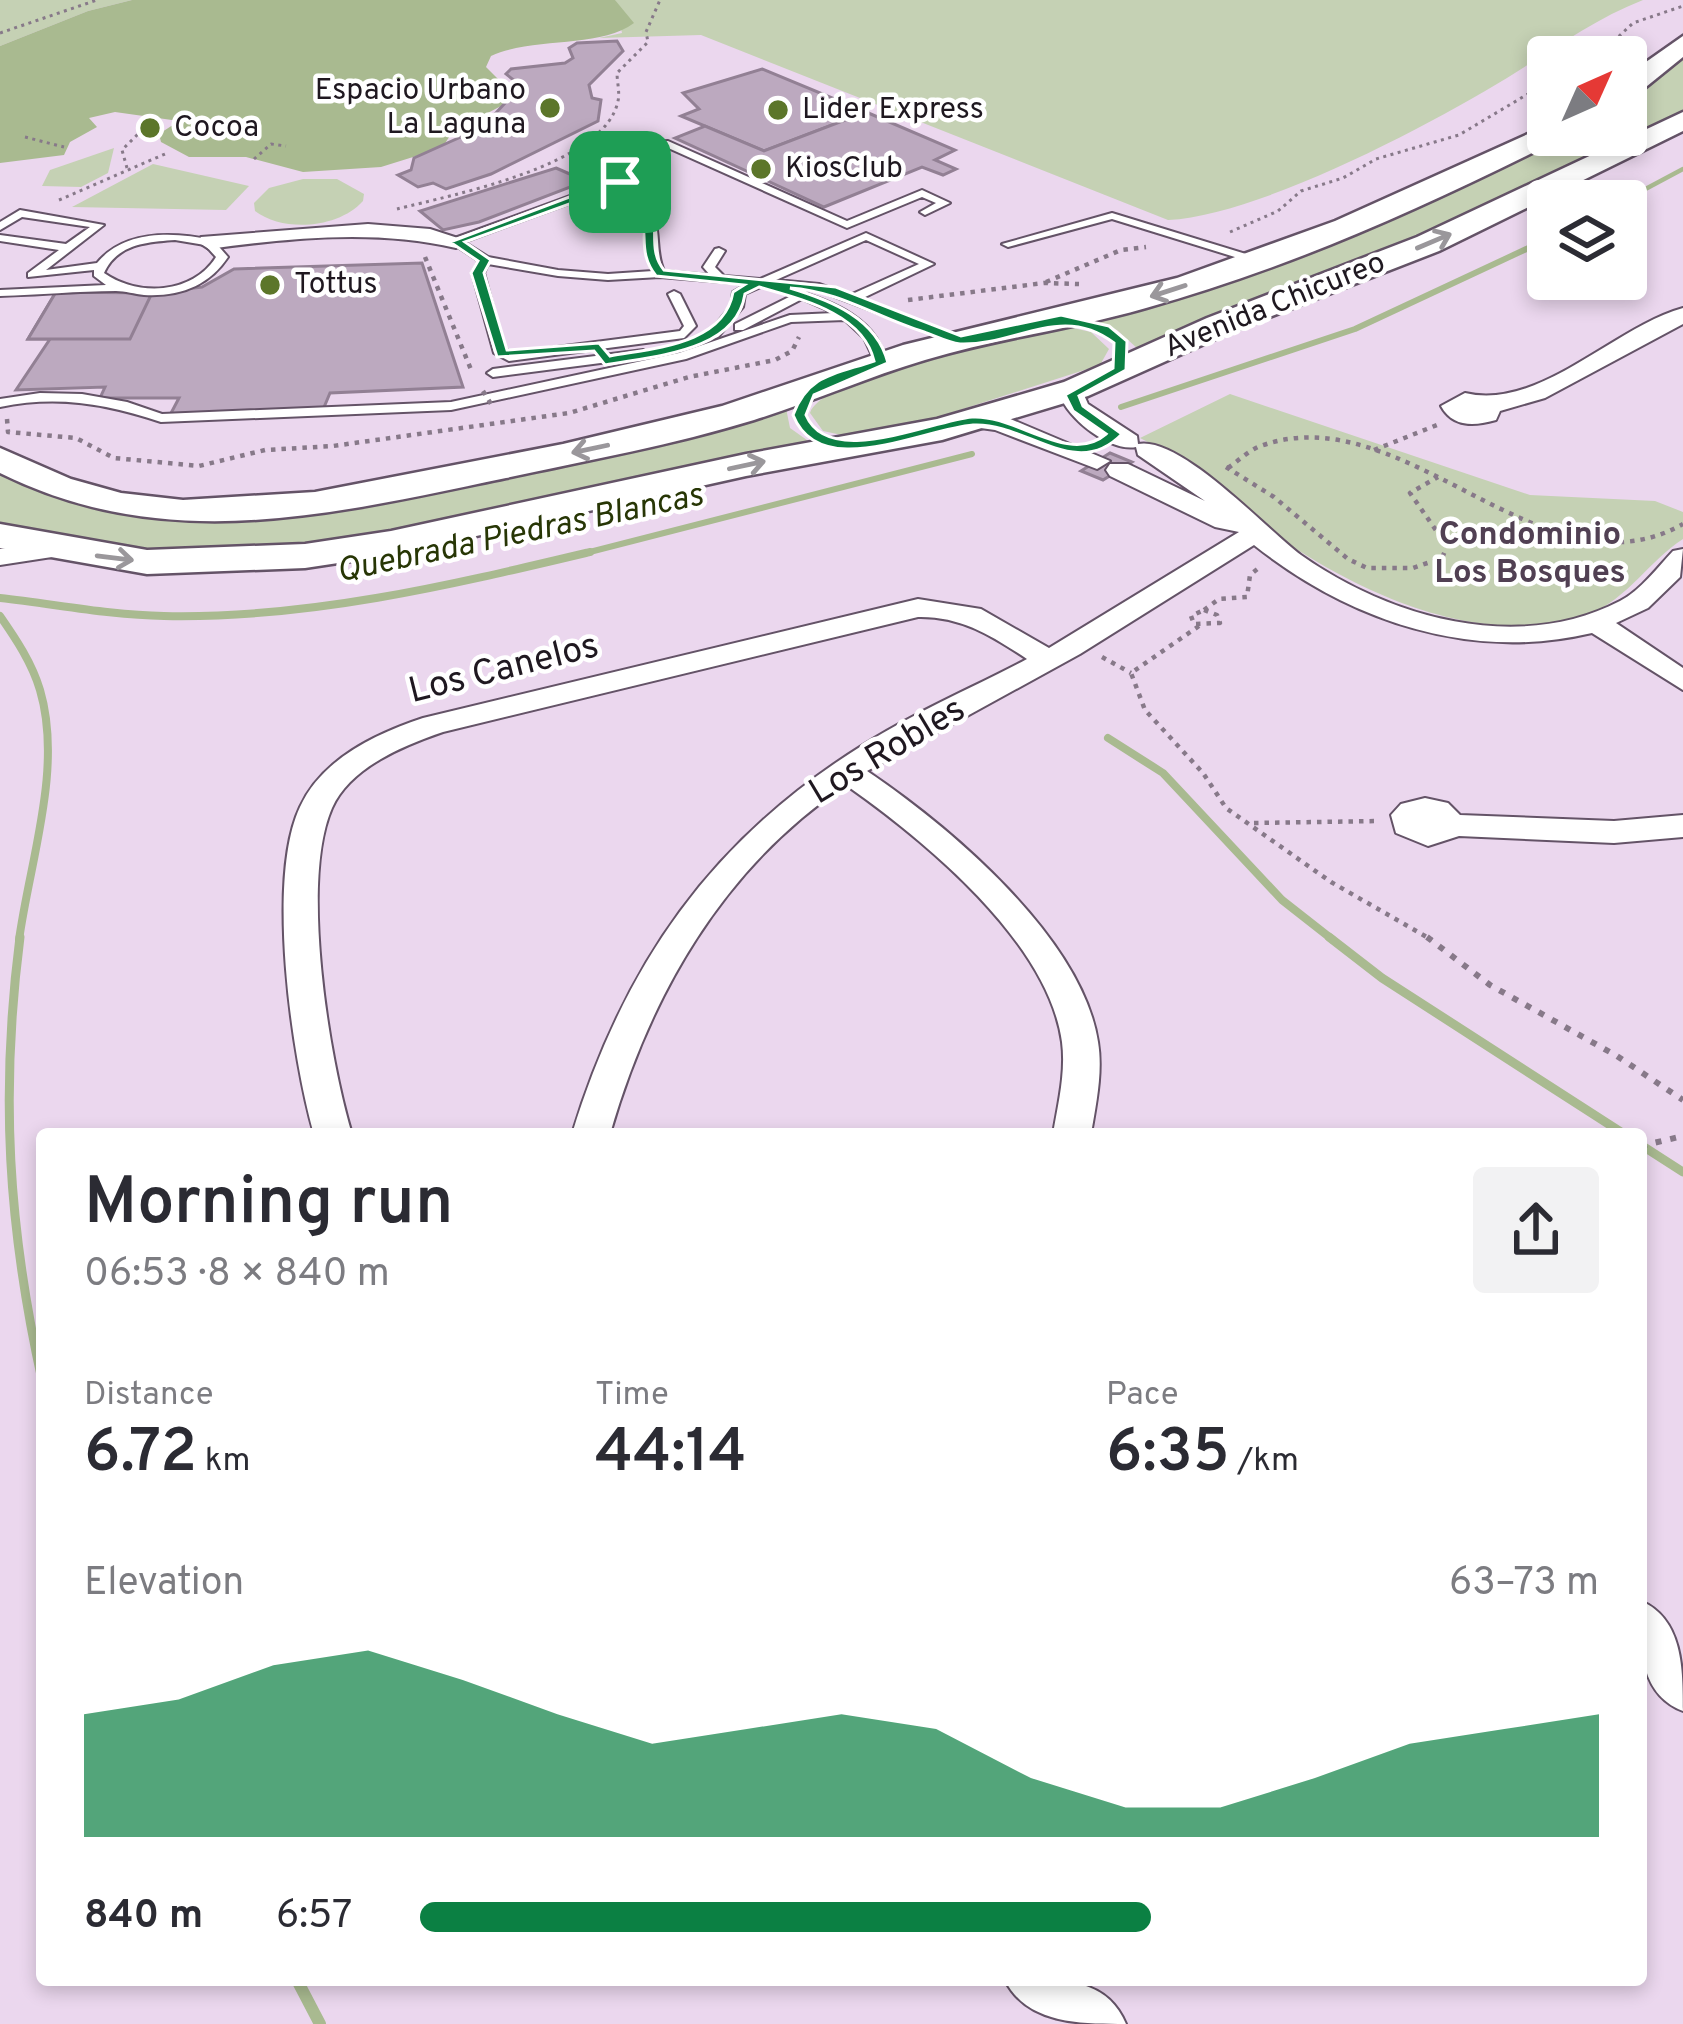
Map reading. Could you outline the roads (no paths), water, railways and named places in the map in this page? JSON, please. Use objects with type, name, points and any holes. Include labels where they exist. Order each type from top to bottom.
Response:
[{"type":"main road","points":[[1647,72],[1683,44]]},
{"type":"main road","name":"Avenida Chicureo","points":[[0,536],[55,549],[178,563],[305,556],[391,543],[746,465],[975,421],[1076,389],[1219,325],[1459,230],[1683,120]]},
{"type":"main road","name":"Avenida Chicureo","points":[[0,459],[49,483],[104,499],[169,508],[264,509],[387,491],[602,447],[711,421],[960,340],[1136,302],[1402,203],[1527,144]]},
{"type":"main road","points":[[1061,319],[1095,325],[1117,337],[1124,351],[1120,370]]},
{"type":"main road","points":[[814,386],[802,403],[801,421],[818,437],[847,448]]},
{"type":"street","points":[[209,242],[263,235],[382,234],[434,235],[456,242]]},
{"type":"street","points":[[1487,407],[1536,392],[1683,315]]},
{"type":"street","points":[[1076,389],[1072,395],[1077,408],[1219,497],[1256,533],[1346,596],[1405,617],[1496,633],[1546,632],[1595,622],[1640,601],[1683,557]]},
{"type":"street","points":[[975,421],[1001,424],[1097,461],[1256,533]]},
{"type":"street","points":[[1097,461],[1101,446],[1130,442]]},
{"type":"street","name":"Los Robles","points":[[593,1128],[607,1076],[640,998],[687,919],[764,834],[845,770],[1048,660],[1256,533]]},
{"type":"street","points":[[0,557],[55,549]]},
{"type":"street","name":"Los Canelos","points":[[332,1128],[311,1018],[302,888],[312,815],[326,792],[358,762],[389,742],[434,725],[918,608],[967,614],[1048,660]]},
{"type":"street","points":[[1595,622],[1683,681]]},
{"type":"street","points":[[845,770],[921,822],[982,878],[1055,977],[1071,1008],[1082,1054],[1073,1128]]},
{"type":"street","points":[[1406,820],[1414,830],[1428,835],[1443,833],[1450,825],[1554,832],[1683,826]]},
{"type":"street","points":[[1647,1632],[1683,1688]]},
{"type":"street","points":[[1041,1986],[1099,2024]]},
{"type":"lane","points":[[660,274],[651,262],[652,222],[641,199],[603,164],[652,144],[668,144],[847,225],[922,193],[945,202],[925,212]]},
{"type":"lane","points":[[456,242],[620,182]]},
{"type":"lane","points":[[0,227],[20,213],[99,225],[32,275]]},
{"type":"lane","points":[[1008,244],[1112,216],[1255,260]]},
{"type":"lane","points":[[714,334],[737,307],[739,292],[866,236],[928,264],[853,298]]},
{"type":"lane","points":[[0,292],[157,290],[196,282],[210,274],[222,257],[209,242],[175,237],[135,242],[105,257],[99,266],[98,274],[119,288]]},
{"type":"lane","points":[[0,238],[70,248]]},
{"type":"lane","points":[[456,242],[485,260],[587,277],[660,274],[819,287],[960,340]]},
{"type":"lane","points":[[1194,244],[1216,275]]},
{"type":"lane","points":[[719,251],[709,267],[722,280]]},
{"type":"lane","points":[[485,260],[478,273],[502,355],[663,350],[736,328],[801,295]]},
{"type":"lane","points":[[0,280],[99,266]]},
{"type":"lane","points":[[758,282],[849,316],[877,345],[881,363]]},
{"type":"lane","points":[[493,374],[689,332],[674,294]]},
{"type":"lane","points":[[0,403],[20,399],[123,401],[161,418],[428,409],[534,391],[682,356],[790,319],[849,316]]},
{"type":"waterway","name":"Quebrada Piedras Blancas","points":[[1647,188],[1683,169]]},
{"type":"waterway","name":"Quebrada Piedras Blancas","points":[[1121,407],[1355,329],[1527,249]]},
{"type":"waterway","name":"Quebrada Piedras Blancas","points":[[587,553],[972,454]]},
{"type":"waterway","name":"Quebrada Piedras Blancas","points":[[0,598],[143,615],[272,612],[432,588],[587,553]]},
{"type":"waterway","name":"Quebrada Piedras Blancas","points":[[578,555],[587,553]]},
{"type":"waterway","points":[[0,616],[37,680],[48,751],[42,814],[19,940]]},
{"type":"waterway","points":[[1108,738],[1163,773],[1282,900],[1333,940]]},
{"type":"waterway","points":[[20,937],[10,1051],[11,1160],[21,1268],[36,1352]]},
{"type":"waterway","points":[[1329,937],[1382,978],[1615,1128]]},
{"type":"waterway","points":[[1647,1149],[1683,1172]]},
{"type":"waterway","points":[[300,1986],[320,2024]]},
{"type":"place","name":"Espacio Urbano La Laguna","points":[[550,108]]},
{"type":"place","name":"Lider Express","points":[[778,110]]},
{"type":"place","name":"Cocoa","points":[[150,128]]},
{"type":"place","name":"KiosClub","points":[[761,169]]},
{"type":"place","name":"Tottus","points":[[270,285]]},
{"type":"district","name":"Condominio Los Bosques","points":[[1530,555]]}]
